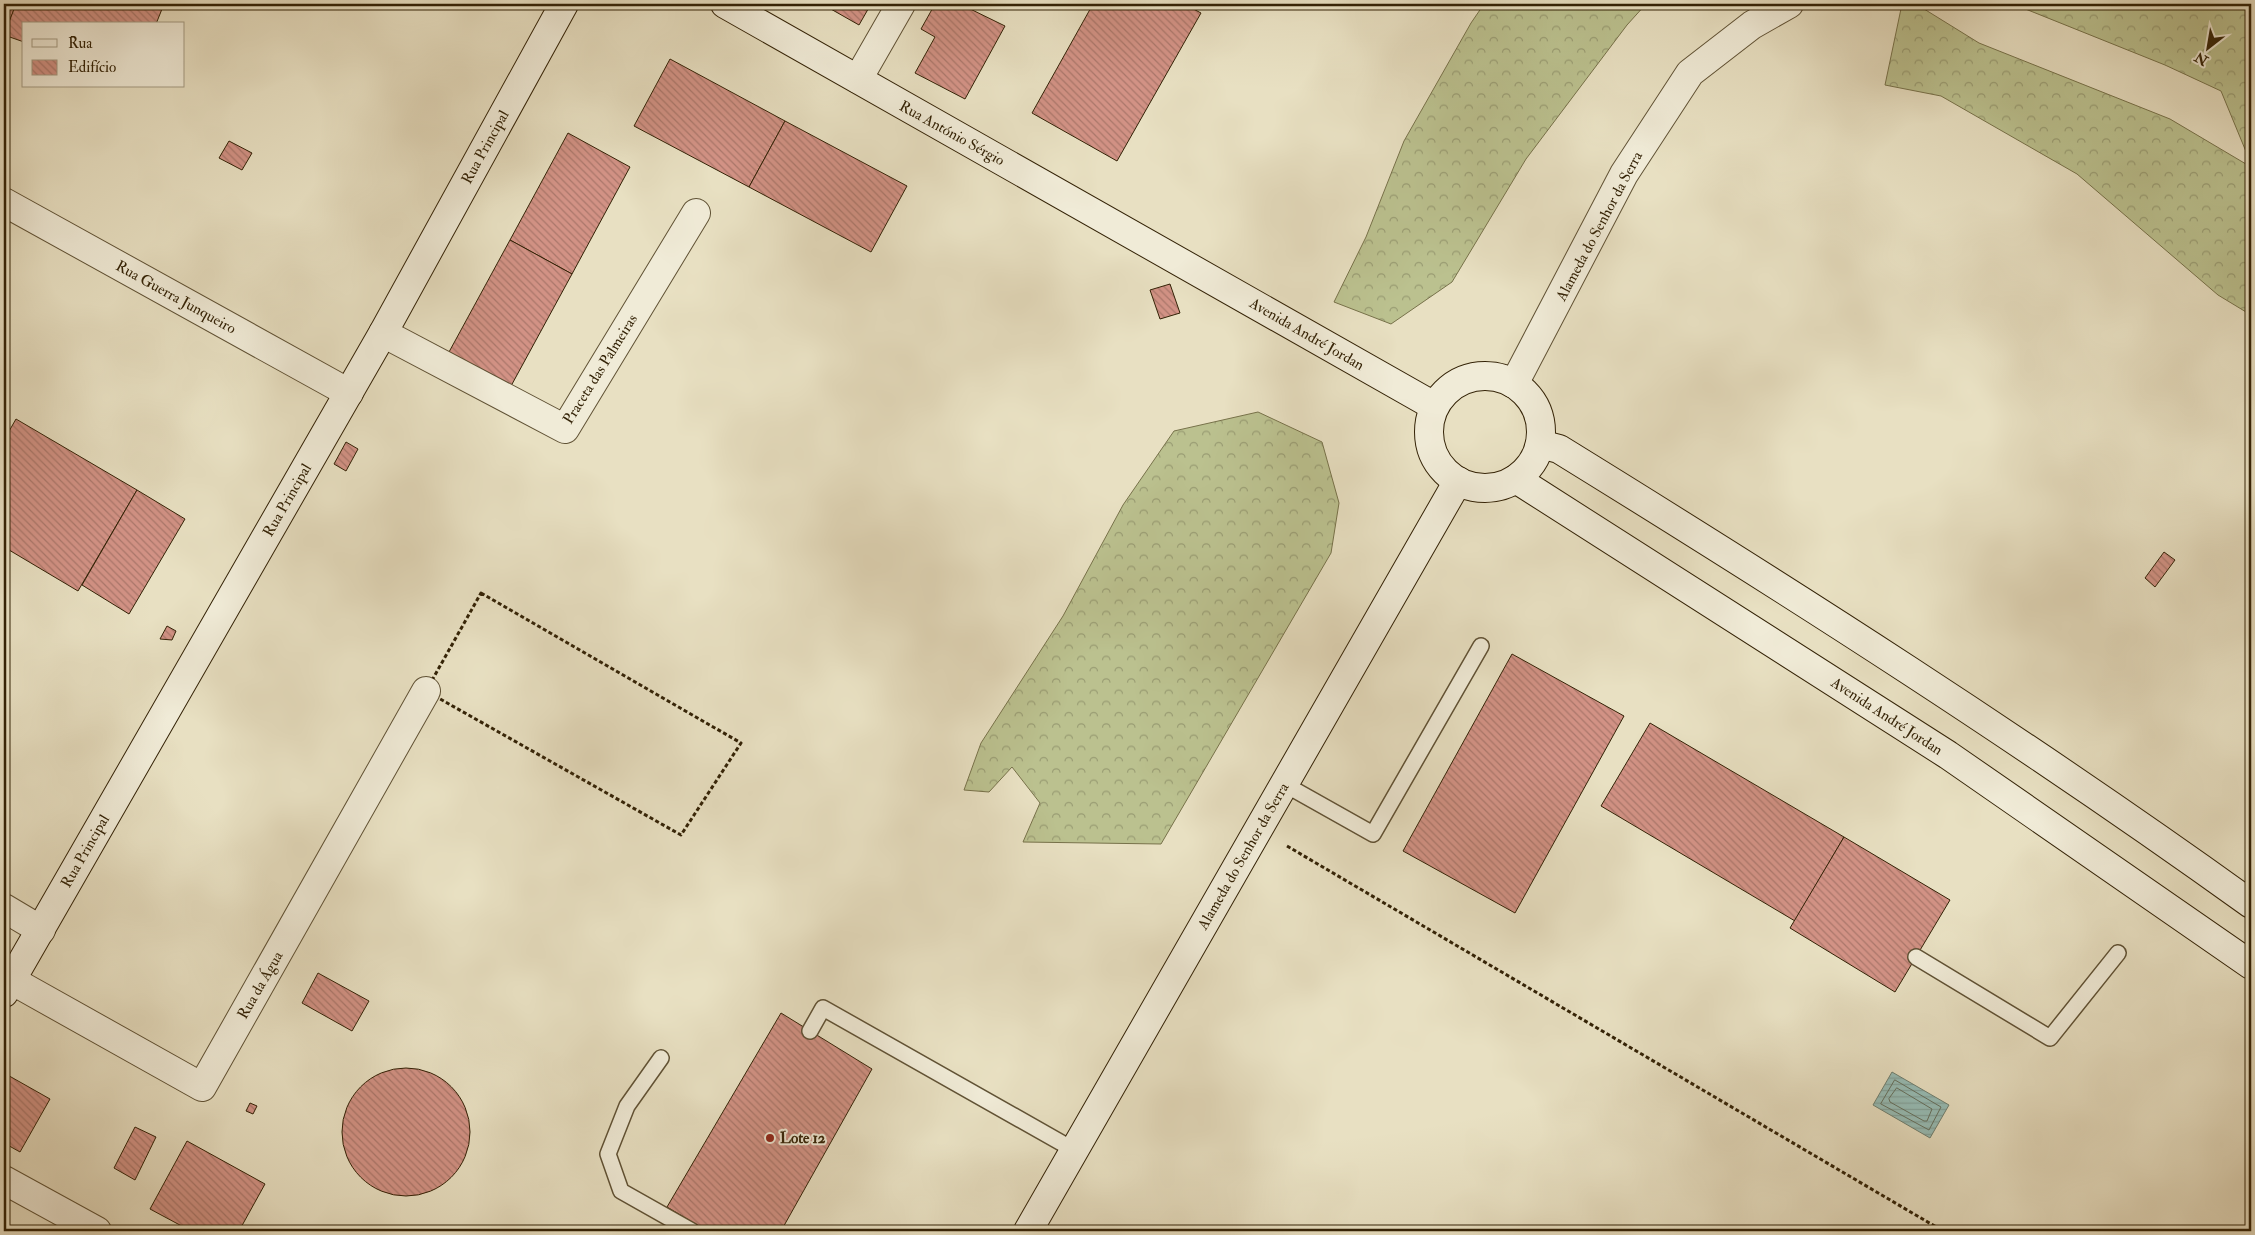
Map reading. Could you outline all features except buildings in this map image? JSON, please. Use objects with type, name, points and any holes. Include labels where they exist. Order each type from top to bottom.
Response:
[{"type":"street","name":"Rua Principal","points":[[8,987],[383,333],[564,4]]},
{"type":"street","name":"Rua António Sérgio","points":[[724,4],[1181,261]]},
{"type":"street","points":[[858,79],[901,4]]},
{"type":"street","name":"Alameda do Senhor da Serra","points":[[1514,384],[1624,174],[1690,73],[1752,25],[1789,4]]},
{"type":"street","name":"Rua Guerra Junqueiro","points":[[4,202],[349,393]]},
{"type":"street","name":"Praceta das Palmeiras","points":[[383,333],[565,429],[696,213]]},
{"type":"street","name":"Avenida André Jordan","points":[[1181,261],[1434,406]]},
{"type":"street","points":[[1492,376],[1514,384],[1531,400],[1540,421],[1540,444],[1531,465],[1516,479],[1497,487],[1477,488],[1458,481],[1441,467],[1431,448],[1428,427],[1434,406],[1449,388],[1470,377],[1492,376]]},
{"type":"street","points":[[1540,444],[1559,449],[1839,625],[2020,745],[2251,904]]},
{"type":"street","name":"Avenida André Jordan","points":[[1516,479],[1948,755],[2251,966]]},
{"type":"street","name":"Alameda do Senhor da Serra","points":[[1028,1231],[1458,481]]},
{"type":"street","name":"Rua da Água","points":[[8,987],[202,1087],[426,691]]},
{"type":"street","points":[[4,908],[40,930]]},
{"type":"street","points":[[4,1180],[97,1231]]},
{"type":"lane","points":[[1284,784],[1373,834],[1481,646]]},
{"type":"lane","points":[[1916,957],[2050,1038],[2118,953]]},
{"type":"lane","points":[[810,1031],[823,1008],[1074,1150]]},
{"type":"lane","points":[[661,1058],[628,1106],[608,1154],[621,1191],[692,1231]]},
{"type":"path","points":[[481,593],[741,743],[682,835],[426,691],[481,593]]},
{"type":"path","points":[[1258,829],[1943,1231]]},
{"type":"green space","points":[[1484,4],[1646,4],[1627,25],[1526,159],[1452,282],[1391,324],[1334,302],[1366,237],[1404,141],[1471,23]]},
{"type":"green space","points":[[1902,4],[1916,4],[1979,43],[2170,119],[2251,167],[2251,315],[2218,295],[2077,174],[1941,96],[1885,85]]},
{"type":"green space","points":[[2013,4],[2251,4],[2251,129],[2247,154],[2221,91],[2165,65]]},
{"type":"green space","points":[[1258,412],[1322,442],[1339,503],[1331,553],[1161,844],[1023,842],[1040,803],[1012,767],[989,792],[964,790],[981,743],[1063,616],[1123,505],[1174,431]]},
{"type":"water","points":[[1892,1072],[1949,1105],[1930,1138],[1873,1105]]},
{"type":"place","name":"Lote 12","points":[[770,1138]]}]
